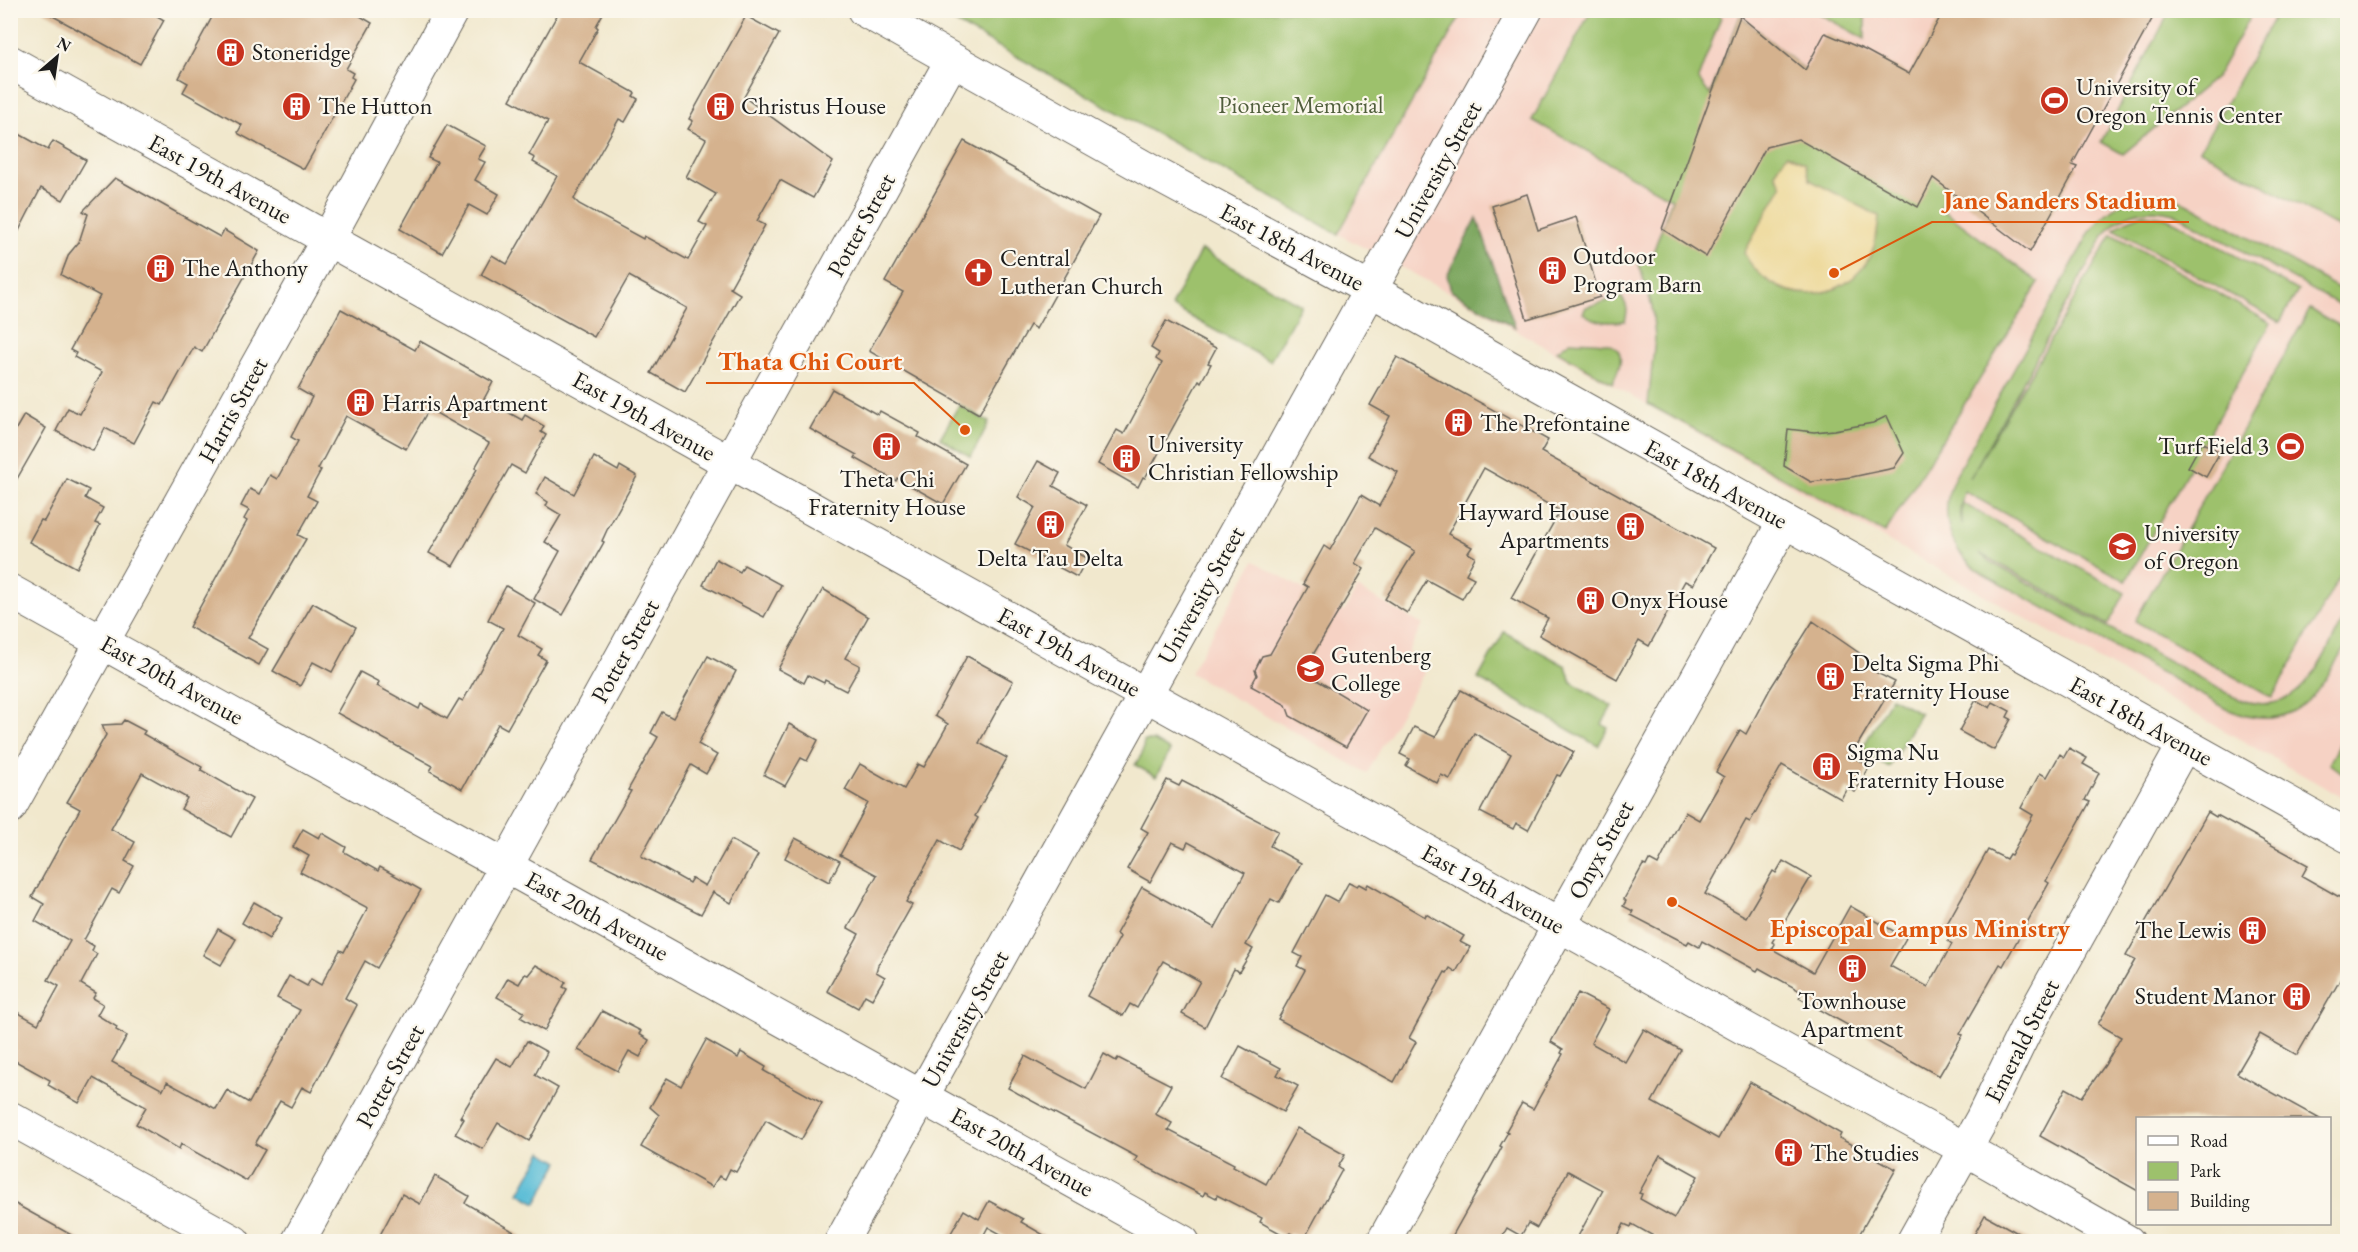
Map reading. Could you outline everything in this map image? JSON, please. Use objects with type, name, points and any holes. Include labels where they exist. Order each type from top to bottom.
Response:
[{"type":"street","name":"Harris Street","points":[[10,807],[328,239],[452,10]]},
{"type":"street","name":"East 18th Avenue","points":[[864,10],[1154,173],[1371,290],[2348,836]]},
{"type":"street","name":"University Street","points":[[841,1242],[1526,10]]},
{"type":"street","name":"Potter Street","points":[[298,1242],[952,60]]},
{"type":"street","name":"East 19th Avenue","points":[[10,62],[1559,926],[1965,1149],[2128,1242]]},
{"type":"street","name":"Onyx Street","points":[[1383,1242],[1784,522]]},
{"type":"street","name":"East 20th Avenue","points":[[10,591],[1183,1242]]},
{"type":"street","name":"Emerald Street","points":[[1912,1242],[1965,1149],[2025,1031],[2184,745]]},
{"type":"street","points":[[10,1118],[234,1242]]},
{"type":"shaded area","name":"University of Oregon","points":[[1463,11],[2347,11],[2347,800],[1450,293],[1338,234]]},
{"type":"shaded area","name":"Gutenberg College","points":[[1254,561],[1344,612],[1357,588],[1423,625],[1408,652],[1429,664],[1367,773],[1190,673]]},
{"type":"green space","points":[[2278,10],[2347,11],[2347,232],[2200,150]]},
{"type":"green space","name":"Pioneer Memorial","points":[[934,11],[1463,11],[1338,234]]},
{"type":"green space","points":[[1591,11],[1712,11],[1721,17],[1698,79],[1710,95],[1740,16],[1908,155],[1955,180],[1940,208],[2039,283],[1885,533],[1648,404],[1655,338],[1652,307],[1638,261],[1651,258],[1672,199],[1532,120]]},
{"type":"green space","points":[[1814,11],[1865,11],[1865,39]]},
{"type":"green space","points":[[2170,11],[2253,11],[2216,77],[2123,154],[2101,142]]},
{"type":"green space","points":[[2145,195],[2167,196],[2189,204],[2347,293],[2347,309],[2174,213],[2153,210],[2124,217],[2108,230],[2102,239],[1970,478],[2112,234],[2271,323],[2126,581],[1964,491],[1960,509],[1962,525],[1962,503],[2125,593],[2108,625],[1979,553],[1990,562],[2234,697],[2257,704],[2276,702],[2292,695],[2306,683],[2318,667],[2347,613],[2346,644],[2325,681],[2303,705],[2277,717],[2245,716],[2227,709],[1983,574],[1962,555],[1950,531],[1947,504],[1955,476],[2090,232],[2113,208]]},
{"type":"green space","points":[[2143,214],[2165,217],[2176,222],[2298,291],[2280,322],[2114,229]]},
{"type":"green space","points":[[1477,218],[1515,327],[1451,291],[1447,275]]},
{"type":"green space","points":[[1201,250],[1301,305],[1270,361],[1171,306]]},
{"type":"green space","points":[[1621,297],[1627,308],[1625,321],[1603,322],[1583,313],[1586,307]]},
{"type":"green space","name":"Turf Field 3","points":[[2310,309],[2347,330],[2347,563],[2272,698],[2135,621]]},
{"type":"green space","points":[[1570,341],[1604,343],[1618,350],[1621,358],[1612,383],[1557,351]]},
{"type":"green space","points":[[959,405],[989,422],[971,457],[940,438]]},
{"type":"green space","points":[[1504,632],[1566,666],[1571,682],[1612,706],[1602,724],[1608,728],[1598,746],[1478,679]]},
{"type":"green space","points":[[1891,697],[1920,713],[1889,767],[1861,751]]},
{"type":"green space","points":[[2347,731],[2347,775],[2329,764]]},
{"type":"green space","points":[[1144,741],[1154,741],[1170,751],[1156,777],[1135,765],[1142,754]]},
{"type":"sand","points":[[1787,154],[1805,163],[1810,180],[1879,216],[1874,248],[1860,270],[1845,283],[1828,291],[1809,294],[1790,291],[1772,284],[1757,271],[1744,253],[1782,186],[1775,173]]},
{"type":"water","points":[[542,1152],[559,1162],[536,1203],[519,1193]]},
{"type":"building","points":[[42,10],[147,10],[164,20],[140,64]]},
{"type":"building","points":[[216,10],[350,10],[372,23],[346,69],[353,73],[351,77],[354,79],[304,169],[239,134],[242,125],[183,92],[188,83],[179,78]]},
{"type":"building","points":[[560,10],[605,10],[579,62],[635,93],[633,96],[638,99],[625,122],[619,119],[574,199],[579,204],[643,239],[644,236],[688,260],[707,226],[699,222],[716,194],[686,177],[706,139],[688,129],[693,121],[689,119],[746,16],[779,34],[744,97],[833,162],[813,198],[780,180],[757,221],[765,225],[730,288],[740,294],[685,392],[651,373],[687,308],[629,276],[594,337],[481,275],[492,255],[507,264],[557,176],[533,162],[535,158],[529,155],[548,121],[510,100]]},
{"type":"building","points":[[1944,10],[2157,10],[2072,165],[2077,167],[2030,252],[1933,178],[1918,207],[1798,139],[1766,147],[1706,257],[1662,229],[1740,16],[1805,70],[1825,33],[1865,50],[1909,74]]},
{"type":"building","points":[[447,125],[486,146],[478,159],[485,162],[475,180],[499,194],[487,215],[469,205],[442,253],[400,229],[437,162],[428,158]]},
{"type":"building","points":[[10,129],[48,150],[53,141],[86,160],[63,200],[41,188],[10,248]]},
{"type":"building","name":"Central Lutheran Church","points":[[964,141],[1099,216],[1036,329],[1030,325],[979,414],[869,351],[903,292],[885,282]]},
{"type":"building","points":[[115,178],[220,237],[224,230],[259,251],[202,352],[194,347],[162,405],[156,402],[134,443],[105,428],[93,451],[56,431],[68,408],[80,414],[102,372],[74,357],[76,353],[70,350],[100,296],[61,275],[69,254],[79,242],[88,214],[83,211]]},
{"type":"building","name":"Outdoor Program Barn","points":[[1527,194],[1538,230],[1576,217],[1600,297],[1527,319],[1492,206]]},
{"type":"building","points":[[341,309],[415,350],[420,341],[493,382],[484,399],[522,420],[525,415],[544,426],[541,432],[546,435],[525,473],[511,465],[453,566],[429,553],[477,469],[475,468],[489,443],[429,409],[406,449],[346,416],[318,469],[321,470],[307,496],[317,501],[298,535],[306,539],[248,638],[268,649],[259,665],[189,627],[247,521],[244,519],[249,510],[241,506],[250,489],[260,494],[270,475],[277,479],[298,441],[291,437],[312,397],[298,389]]},
{"type":"building","points":[[1166,321],[1216,348],[1208,363],[1211,364],[1201,382],[1199,380],[1138,487],[1098,464],[1117,430],[1124,434],[1162,363],[1156,359],[1159,353],[1151,348]]},
{"type":"building","points":[[1397,357],[1548,440],[1541,452],[1714,548],[1693,585],[1685,581],[1649,646],[1639,640],[1617,679],[1539,635],[1548,618],[1511,598],[1560,511],[1484,468],[1448,534],[1472,547],[1468,553],[1475,557],[1466,574],[1474,578],[1462,599],[1427,580],[1407,613],[1385,599],[1415,551],[1375,528],[1355,563],[1364,569],[1311,658],[1318,662],[1310,676],[1367,710],[1346,747],[1290,716],[1286,705],[1251,686],[1257,675],[1255,670],[1262,656],[1270,654],[1308,587],[1303,584],[1324,546],[1330,550],[1361,495],[1379,506],[1398,472],[1368,456],[1390,416],[1370,405]]},
{"type":"building","name":"Theta Chi Fraternity House","points":[[832,389],[878,415],[880,411],[920,433],[918,437],[966,464],[943,504],[855,458],[857,455],[810,429]]},
{"type":"building","points":[[24,415],[46,428],[10,491],[10,439]]},
{"type":"building","points":[[1887,416],[1904,453],[1894,468],[1852,477],[1811,482],[1784,466],[1788,429],[1814,432],[1834,430],[1873,423]]},
{"type":"building","points":[[2202,442],[2220,452],[2206,477],[2188,467]]},
{"type":"building","points":[[594,457],[618,471],[620,466],[637,476],[607,530],[602,541],[604,542],[563,615],[534,599],[560,551],[545,542],[561,515],[546,506],[548,502],[536,494],[545,477],[574,494]]},
{"type":"building","name":"Delta Tau Delta","points":[[1038,461],[1060,473],[1053,486],[1087,505],[1064,545],[1087,558],[1077,577],[1015,544],[1035,507],[1018,497]]},
{"type":"building","points":[[67,479],[89,490],[85,498],[103,508],[95,523],[100,525],[77,568],[29,542],[41,520],[44,521]]},
{"type":"building","points":[[716,559],[740,572],[744,565],[781,585],[764,617],[703,585]]},
{"type":"building","points":[[506,586],[535,603],[518,635],[542,649],[538,655],[546,660],[507,729],[498,724],[462,789],[430,771],[433,766],[337,713],[360,672],[379,682],[377,686],[419,709],[421,704],[447,719],[459,699],[463,701],[503,628],[488,620]]},
{"type":"building","points":[[823,589],[868,617],[845,658],[859,665],[846,691],[825,680],[824,683],[808,675],[804,683],[778,669]]},
{"type":"building","points":[[313,603],[356,627],[332,672],[313,662],[300,686],[273,671]]},
{"type":"building","points":[[1813,621],[1878,666],[1875,672],[1895,682],[1851,756],[1870,766],[1855,792],[1847,788],[1841,799],[1782,765],[1750,822],[1746,820],[1705,894],[1746,917],[1773,871],[1776,873],[1783,861],[1811,877],[1772,942],[1775,944],[1772,949],[1813,972],[1850,906],[1906,938],[1890,966],[1928,987],[1952,944],[1948,941],[1951,936],[1943,931],[1988,850],[2006,859],[2009,854],[2011,855],[2033,815],[2021,808],[2040,773],[2047,777],[2060,754],[2064,757],[2069,748],[2087,758],[2083,764],[2099,773],[2085,800],[2090,802],[2046,881],[2049,883],[2003,966],[2000,964],[1960,1034],[1963,1035],[1939,1076],[1799,998],[1802,992],[1759,968],[1757,971],[1702,941],[1699,947],[1689,941],[1687,944],[1631,915],[1633,911],[1623,906],[1626,901],[1624,899],[1643,865],[1646,866],[1649,860],[1658,865],[1685,812],[1699,820],[1724,777],[1716,772],[1740,730],[1746,734],[1770,689]]},
{"type":"building","points":[[708,656],[736,671],[698,744],[717,755],[706,774],[691,765],[641,856],[689,883],[692,878],[705,886],[731,840],[758,855],[731,903],[713,892],[701,914],[592,859],[631,791],[628,790],[658,737],[651,733],[662,712],[673,718]]},
{"type":"building","points":[[967,656],[1013,681],[979,743],[1007,758],[975,816],[978,818],[959,851],[940,840],[906,902],[912,905],[878,965],[876,972],[885,977],[872,999],[865,995],[858,1008],[827,991],[859,934],[848,928],[877,875],[840,855],[868,803],[845,790],[860,764],[904,789],[918,764],[924,767],[948,724],[935,716]]},
{"type":"building","points":[[1461,690],[1574,752],[1560,776],[1557,775],[1528,830],[1516,823],[1513,829],[1480,812],[1511,754],[1474,733],[1450,779],[1441,775],[1437,783],[1406,766],[1410,759],[1400,754],[1414,727],[1435,737]]},
{"type":"building","points":[[1976,700],[1990,708],[1993,702],[2010,711],[2007,717],[2011,719],[1994,750],[1959,731]]},
{"type":"building","points":[[124,720],[145,731],[143,734],[202,767],[201,770],[252,799],[231,837],[181,809],[187,798],[142,773],[111,829],[135,842],[125,861],[134,866],[119,893],[112,889],[84,940],[94,946],[92,951],[97,954],[81,984],[96,993],[93,998],[103,1004],[97,1015],[127,1036],[112,1062],[163,1090],[167,1082],[216,1109],[227,1090],[249,1103],[300,1010],[277,998],[289,976],[307,986],[311,979],[321,985],[340,950],[344,952],[368,908],[300,872],[309,856],[293,847],[303,829],[319,838],[322,833],[346,847],[344,852],[378,871],[380,867],[421,890],[377,968],[365,961],[345,998],[357,1005],[311,1092],[302,1087],[291,1107],[280,1101],[255,1144],[265,1150],[247,1181],[181,1144],[179,1149],[136,1124],[146,1107],[93,1078],[79,1103],[48,1085],[50,1080],[10,1058],[10,1008],[38,1024],[59,986],[48,980],[70,941],[35,921],[44,904],[32,897],[80,809],[67,802],[106,735],[102,725],[121,724]]},
{"type":"building","points":[[789,724],[818,740],[807,761],[801,758],[785,786],[764,775]]},
{"type":"building","points":[[1167,780],[1179,786],[1182,781],[1278,831],[1270,846],[1301,863],[1279,903],[1271,899],[1246,945],[1253,949],[1239,972],[1234,969],[1205,1027],[1182,1014],[1200,981],[1163,961],[1137,1008],[1130,1004],[1123,1016],[1087,996],[1120,937],[1116,934],[1142,887],[1215,928],[1245,873],[1188,842],[1185,848],[1172,842],[1150,882],[1127,869],[1148,832],[1141,828]]},
{"type":"building","points":[[2208,812],[2308,865],[2302,876],[2348,902],[2348,966],[2297,1055],[2260,1034],[2237,1073],[2316,1117],[2136,1117],[2136,1190],[2040,1136],[2066,1088],[2082,1097],[2105,1065],[2121,1037],[2098,1024],[2135,960],[2126,956]]},
{"type":"building","points":[[795,838],[840,861],[829,882],[785,858]]},
{"type":"building","points":[[1349,882],[1366,888],[1368,884],[1425,917],[1426,914],[1464,936],[1460,942],[1470,947],[1456,972],[1450,968],[1447,973],[1445,972],[1409,1038],[1416,1042],[1394,1082],[1278,1019],[1305,970],[1297,966],[1302,957],[1294,953],[1325,895],[1338,902]]},
{"type":"building","points":[[254,902],[282,918],[269,939],[242,923]]},
{"type":"building","points":[[218,929],[236,939],[221,965],[203,955]]},
{"type":"building","points":[[536,965],[566,982],[563,987],[567,989],[544,1031],[520,1017],[524,1012],[497,997],[508,978],[519,984],[525,974],[528,975]]},
{"type":"building","points":[[1578,993],[1609,1009],[1591,1043],[1625,1062],[1644,1029],[1681,1050],[1652,1102],[1718,1139],[1750,1082],[1841,1134],[1839,1138],[1896,1169],[1855,1242],[1664,1242],[1632,1224],[1631,1227],[1624,1224],[1615,1242],[1575,1242],[1603,1190],[1568,1171],[1537,1228],[1528,1223],[1521,1236],[1507,1228],[1499,1242],[1449,1242],[1502,1147],[1500,1146],[1508,1132],[1506,1131],[1522,1103],[1533,1109],[1563,1054],[1561,1053],[1563,1049],[1551,1042]],"holes":[[[1660,1155],[1698,1176],[1674,1218],[1640,1199],[1642,1194],[1639,1193]]]},
{"type":"building","points":[[602,1011],[641,1031],[639,1034],[649,1040],[640,1057],[629,1051],[618,1071],[578,1050]]},
{"type":"building","points":[[706,1040],[738,1058],[741,1052],[766,1067],[764,1071],[822,1103],[801,1140],[766,1120],[736,1172],[730,1169],[725,1179],[719,1176],[712,1187],[641,1147],[659,1115],[650,1107],[667,1078],[681,1086]]},
{"type":"building","points":[[527,1041],[547,1052],[535,1075],[558,1088],[529,1141],[498,1123],[483,1149],[455,1134],[464,1119],[460,1117],[496,1058],[512,1067]]},
{"type":"building","points":[[1240,1046],[1281,1068],[1277,1075],[1298,1086],[1283,1112],[1222,1079]]},
{"type":"building","points":[[1104,1054],[1116,1061],[1118,1058],[1171,1085],[1155,1114],[1172,1123],[1168,1130],[1234,1164],[1233,1166],[1266,1184],[1297,1128],[1345,1155],[1338,1167],[1342,1170],[1303,1241],[1290,1233],[1287,1237],[1260,1222],[1262,1218],[1217,1195],[1216,1198],[1205,1192],[1203,1196],[1135,1161],[1137,1157],[1008,1088],[1025,1056],[1086,1089]]},
{"type":"building","points":[[435,1176],[469,1196],[465,1203],[531,1242],[392,1242],[380,1235],[402,1194],[420,1204]]},
{"type":"building","points":[[10,1201],[84,1242],[20,1242],[10,1236]]},
{"type":"building","points":[[989,1201],[1023,1219],[1021,1222],[1056,1242],[1015,1242],[988,1227],[980,1242],[946,1242],[964,1210],[979,1219]]},
{"type":"building","points":[[1985,1215],[2034,1242],[1970,1242]]},
{"type":"place","name":"Stoneridge","points":[[231,52]]},
{"type":"place","name":"University of Oregon Tennis Center","points":[[2055,101]]},
{"type":"place","name":"The Hutton","points":[[297,106]]},
{"type":"place","name":"Christus House","points":[[720,106]]},
{"type":"place","name":"The Anthony","points":[[161,268]]},
{"type":"place","name":"Outdoor Program Barn","points":[[1552,270]]},
{"type":"place","name":"Central Lutheran Church","points":[[979,272]]},
{"type":"place","name":"Jane Sanders Stadium","points":[[1834,273]]},
{"type":"place","name":"Harris Apartment","points":[[361,403]]},
{"type":"place","name":"The Prefontaine","points":[[1459,423]]},
{"type":"place","name":"Thata Chi Court","points":[[965,430]]},
{"type":"place","name":"Theta Chi Fraternity House","points":[[887,446]]},
{"type":"place","name":"Turf Field 3","points":[[2290,446]]},
{"type":"place","name":"University Christian Fellowship","points":[[1127,458]]},
{"type":"place","name":"Delta Tau Delta","points":[[1050,525]]},
{"type":"place","name":"Hayward House Apartments","points":[[1630,526]]},
{"type":"place","name":"University of Oregon","points":[[2123,547]]},
{"type":"place","name":"Onyx House","points":[[1590,600]]},
{"type":"place","name":"Gutenberg College","points":[[1310,669]]},
{"type":"place","name":"Delta Sigma Phi Fraternity House","points":[[1831,677]]},
{"type":"place","name":"Sigma Nu Fraternity House","points":[[1826,766]]},
{"type":"place","name":"Episcopal Campus Ministry","points":[[1672,902]]},
{"type":"place","name":"The Lewis","points":[[2252,930]]},
{"type":"place","name":"Townhouse Apartment","points":[[1852,968]]},
{"type":"place","name":"Student Manor","points":[[2297,996]]},
{"type":"place","name":"The Studies","points":[[1789,1153]]}]
